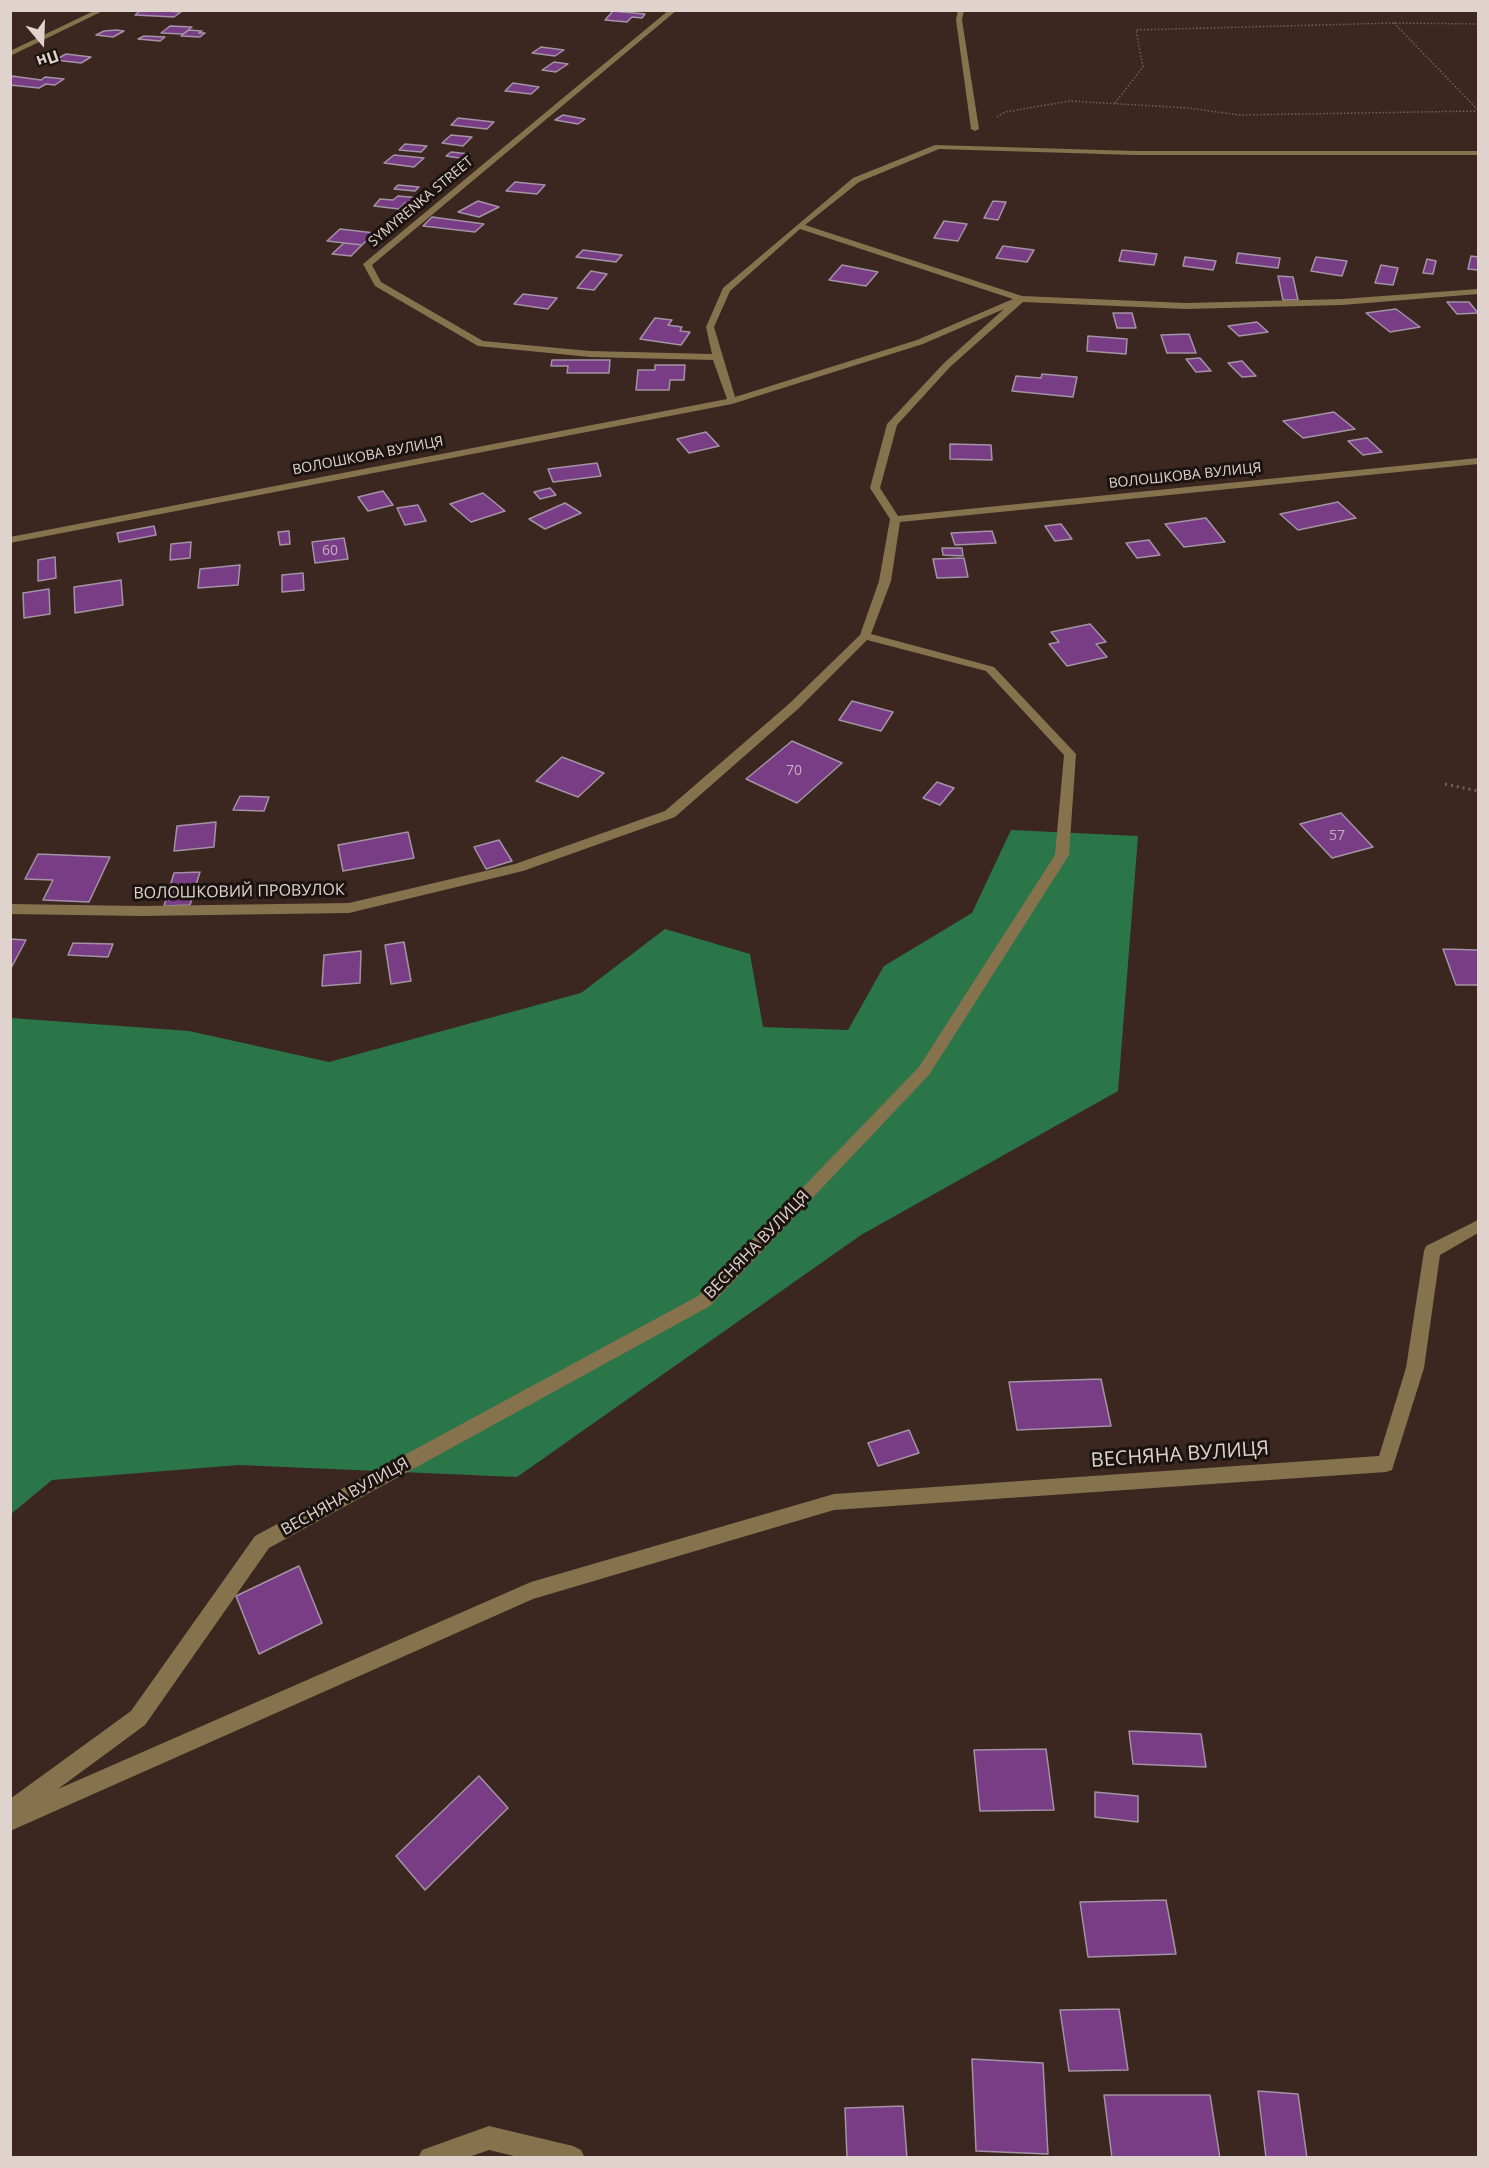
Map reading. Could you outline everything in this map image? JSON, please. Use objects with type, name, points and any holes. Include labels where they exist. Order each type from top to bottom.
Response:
[{"type":"street","points":[[10,54],[102,10]]},
{"type":"street","name":"SYMYRENKA STREET","points":[[674,10],[367,264],[378,285],[481,344],[590,354],[717,357]]},
{"type":"street","points":[[961,10],[958,20],[975,129]]},
{"type":"street","points":[[732,401],[717,357],[710,327],[726,290],[856,180],[938,147],[1135,153],[1479,153]]},
{"type":"street","name":"ВОЛОШКОВА ВУЛИЦЯ","points":[[799,226],[1021,299],[1186,306],[1342,302],[1479,291]]},
{"type":"street","points":[[865,636],[885,580],[895,519],[875,489],[892,424],[947,365],[1021,299]]},
{"type":"street","name":"ВОЛОШКОВА ВУЛИЦЯ","points":[[10,540],[732,401],[920,342],[1021,299]]},
{"type":"street","name":"ВОЛОШКОВА ВУЛИЦЯ","points":[[895,519],[1479,461]]},
{"type":"street","name":"ВОЛОШКОВИЙ ПРОВУЛОК","points":[[10,909],[141,911],[349,908],[518,868],[670,814],[794,706],[865,636]]},
{"type":"street","name":"ВЕСНЯНА ВУЛИЦЯ","points":[[10,1812],[138,1718],[262,1542],[704,1301],[924,1071],[1062,855],[1070,754],[990,669],[865,636]]},
{"type":"street","name":"ВЕСНЯНА ВУЛИЦЯ","points":[[10,1821],[531,1591],[834,1502],[1386,1464],[1414,1368],[1432,1251],[1479,1226]]},
{"type":"street","points":[[430,2157],[489,2138],[573,2157]]},
{"type":"path","points":[[1115,104],[1143,67],[1136,30],[1394,23],[1479,24]]},
{"type":"path","points":[[1394,23],[1479,111]]},
{"type":"path","points":[[975,129],[1005,112],[1070,101],[1188,108],[1239,115],[1479,111]]},
{"type":"path","points":[[1445,784],[1479,791]]},
{"type":"green space","points":[[1011,830],[1138,836],[1118,1091],[861,1235],[517,1477],[239,1465],[52,1480],[11,1514],[11,1018],[189,1031],[329,1062],[581,993],[665,929],[750,954],[763,1027],[848,1030],[884,966],[972,913]]},
{"type":"building","points":[[141,10],[181,12],[174,17],[135,15]]},
{"type":"building","points":[[613,11],[645,14],[642,18],[632,17],[627,22],[605,20]]},
{"type":"building","points":[[170,26],[192,27],[183,34],[161,33]]},
{"type":"building","points":[[189,30],[205,33],[200,37],[181,36]]},
{"type":"building","points":[[104,31],[124,31],[113,37],[96,35]]},
{"type":"building","points":[[144,36],[165,37],[160,41],[138,39]]},
{"type":"building","points":[[541,47],[564,50],[555,56],[532,53]]},
{"type":"building","points":[[66,54],[91,57],[81,63],[55,60]]},
{"type":"building","points":[[554,62],[568,64],[556,72],[542,70]]},
{"type":"building","points":[[12,76],[41,80],[45,77],[64,79],[55,85],[46,84],[39,88],[10,85]]},
{"type":"building","points":[[513,83],[539,87],[531,94],[505,91]]},
{"type":"building","points":[[563,115],[585,119],[578,124],[555,120]]},
{"type":"building","points":[[458,118],[494,122],[487,129],[451,125]]},
{"type":"building","points":[[451,135],[472,137],[463,146],[442,143]]},
{"type":"building","points":[[405,144],[427,146],[421,152],[399,150]]},
{"type":"building","points":[[451,152],[470,154],[466,159],[446,156]]},
{"type":"building","points":[[394,155],[424,158],[414,167],[384,163]]},
{"type":"building","points":[[515,182],[545,185],[537,194],[506,191]]},
{"type":"building","points":[[398,185],[419,187],[415,191],[394,189]]},
{"type":"building","points":[[398,196],[421,198],[416,204],[405,203],[399,209],[374,206],[380,199],[393,200]]},
{"type":"building","points":[[478,201],[499,207],[479,217],[458,212]]},
{"type":"building","points":[[993,201],[1006,202],[998,220],[984,218]]},
{"type":"building","points":[[432,217],[484,224],[475,232],[423,226]]},
{"type":"building","points":[[944,221],[967,224],[958,241],[934,238]]},
{"type":"building","points":[[340,229],[375,233],[362,245],[327,241]]},
{"type":"building","points":[[344,243],[362,245],[351,256],[332,254]]},
{"type":"building","points":[[1003,246],[1034,250],[1027,262],[996,258]]},
{"type":"building","points":[[583,250],[622,255],[616,262],[576,257]]},
{"type":"building","points":[[1122,250],[1157,254],[1154,265],[1119,261]]},
{"type":"building","points":[[1238,253],[1280,258],[1278,268],[1236,263]]},
{"type":"building","points":[[1471,256],[1478,257],[1478,270],[1468,269]]},
{"type":"building","points":[[1185,257],[1216,261],[1213,270],[1183,266]]},
{"type":"building","points":[[1316,257],[1347,261],[1342,276],[1311,271]]},
{"type":"building","points":[[1427,259],[1436,261],[1433,274],[1423,273]]},
{"type":"building","points":[[842,265],[878,272],[866,286],[829,280]]},
{"type":"building","points":[[1381,265],[1398,268],[1393,285],[1375,283]]},
{"type":"building","points":[[591,271],[607,274],[594,290],[577,288]]},
{"type":"building","points":[[1278,276],[1293,277],[1298,300],[1283,300]]},
{"type":"building","points":[[523,294],[557,298],[548,309],[514,304]]},
{"type":"building","points":[[1447,302],[1469,302],[1478,313],[1457,314]]},
{"type":"building","points":[[1396,309],[1420,327],[1390,332],[1366,313]]},
{"type":"building","points":[[1113,313],[1132,313],[1136,328],[1117,328]]},
{"type":"building","points":[[655,318],[672,320],[668,325],[682,327],[680,331],[690,332],[681,345],[640,339]]},
{"type":"building","points":[[1257,322],[1268,332],[1239,336],[1228,326]]},
{"type":"building","points":[[1189,334],[1196,353],[1167,353],[1161,335]]},
{"type":"building","points":[[1088,336],[1127,339],[1126,354],[1087,351]]},
{"type":"building","points":[[1200,358],[1211,371],[1196,372],[1186,359]]},
{"type":"building","points":[[552,360],[610,360],[609,373],[567,373],[568,366],[551,366]]},
{"type":"building","points":[[1242,361],[1256,376],[1242,377],[1228,363]]},
{"type":"building","points":[[655,365],[685,365],[684,380],[670,380],[669,390],[636,390],[638,370],[655,370]]},
{"type":"building","points":[[1042,374],[1077,377],[1073,397],[1012,391],[1016,376],[1041,378]]},
{"type":"building","points":[[1334,412],[1355,429],[1303,438],[1283,421]]},
{"type":"building","points":[[706,432],[719,446],[689,453],[677,439]]},
{"type":"building","points":[[1367,438],[1382,452],[1363,455],[1348,441]]},
{"type":"building","points":[[950,444],[991,445],[992,460],[950,459]]},
{"type":"building","points":[[597,463],[601,476],[553,482],[548,469]]},
{"type":"building","points":[[550,488],[556,495],[540,499],[534,492]]},
{"type":"building","points":[[383,491],[393,505],[368,511],[358,497]]},
{"type":"building","points":[[483,493],[505,511],[471,522],[450,504]]},
{"type":"building","points":[[1338,502],[1356,518],[1298,530],[1280,514]]},
{"type":"building","points":[[565,503],[581,513],[545,529],[529,519]]},
{"type":"building","points":[[418,505],[426,521],[405,525],[397,508]]},
{"type":"building","points":[[1206,518],[1225,542],[1184,547],[1165,524]]},
{"type":"building","points":[[1061,524],[1072,539],[1055,541],[1045,526]]},
{"type":"building","points":[[154,526],[156,535],[119,542],[117,533]]},
{"type":"building","points":[[289,531],[290,544],[280,545],[278,532]]},
{"type":"building","points":[[992,531],[996,543],[955,545],[951,533]]},
{"type":"building","points":[[344,538],[348,559],[315,563],[312,542]]},
{"type":"building","points":[[1149,540],[1160,555],[1137,558],[1126,543]]},
{"type":"building","points":[[191,542],[190,558],[170,560],[171,544]]},
{"type":"building","points":[[942,548],[962,548],[963,556],[943,555]]},
{"type":"building","points":[[55,557],[56,578],[38,581],[38,560]]},
{"type":"building","points":[[964,558],[968,577],[937,578],[933,559]]},
{"type":"building","points":[[240,565],[238,585],[198,588],[200,569]]},
{"type":"building","points":[[303,573],[304,590],[282,592],[282,575]]},
{"type":"building","points":[[121,580],[123,605],[75,613],[74,587]]},
{"type":"building","points":[[49,589],[50,614],[24,618],[23,593]]},
{"type":"building","points":[[1090,624],[1106,642],[1096,644],[1107,657],[1067,666],[1049,644],[1059,642],[1051,632]]},
{"type":"building","points":[[852,701],[893,712],[881,731],[839,720]]},
{"type":"building","points":[[792,741],[842,763],[797,803],[746,779]]},
{"type":"building","points":[[562,757],[604,773],[578,797],[536,781]]},
{"type":"building","points":[[937,782],[954,788],[940,805],[923,798]]},
{"type":"building","points":[[240,796],[269,797],[264,811],[233,810]]},
{"type":"building","points":[[1341,813],[1373,847],[1332,858],[1300,824]]},
{"type":"building","points":[[216,822],[214,847],[174,851],[177,826]]},
{"type":"building","points":[[408,832],[414,858],[343,871],[338,845]]},
{"type":"building","points":[[499,840],[512,861],[486,869],[474,847]]},
{"type":"building","points":[[38,854],[110,857],[89,902],[43,900],[53,880],[25,879]]},
{"type":"building","points":[[200,872],[190,905],[164,906],[174,873]]},
{"type":"building","points":[[10,939],[26,940],[10,970]]},
{"type":"building","points":[[404,942],[411,981],[391,984],[385,945]]},
{"type":"building","points":[[73,943],[113,944],[108,957],[68,955]]},
{"type":"building","points":[[1443,949],[1478,950],[1478,985],[1456,985]]},
{"type":"building","points":[[361,951],[360,983],[322,986],[324,955]]},
{"type":"building","points":[[1101,1379],[1111,1426],[1017,1430],[1009,1382]]},
{"type":"building","points":[[909,1430],[919,1453],[878,1466],[868,1443]]},
{"type":"building","points":[[299,1566],[322,1623],[259,1654],[236,1596]]},
{"type":"building","points":[[1129,1731],[1201,1734],[1206,1767],[1133,1764]]},
{"type":"building","points":[[1046,1749],[1054,1810],[980,1811],[974,1750]]},
{"type":"building","points":[[479,1776],[508,1808],[425,1890],[396,1856]]},
{"type":"building","points":[[1095,1792],[1138,1796],[1138,1822],[1095,1817]]},
{"type":"building","points":[[1166,1900],[1176,1954],[1088,1957],[1080,1902]]},
{"type":"building","points":[[1119,2009],[1128,2070],[1069,2071],[1060,2010]]},
{"type":"building","points":[[972,2059],[1043,2063],[1048,2154],[976,2151]]},
{"type":"building","points":[[1258,2091],[1298,2094],[1307,2158],[1266,2158]]},
{"type":"building","points":[[1104,2095],[1210,2095],[1220,2158],[1112,2158]]},
{"type":"building","points":[[903,2106],[907,2158],[847,2158],[845,2108]]}]
